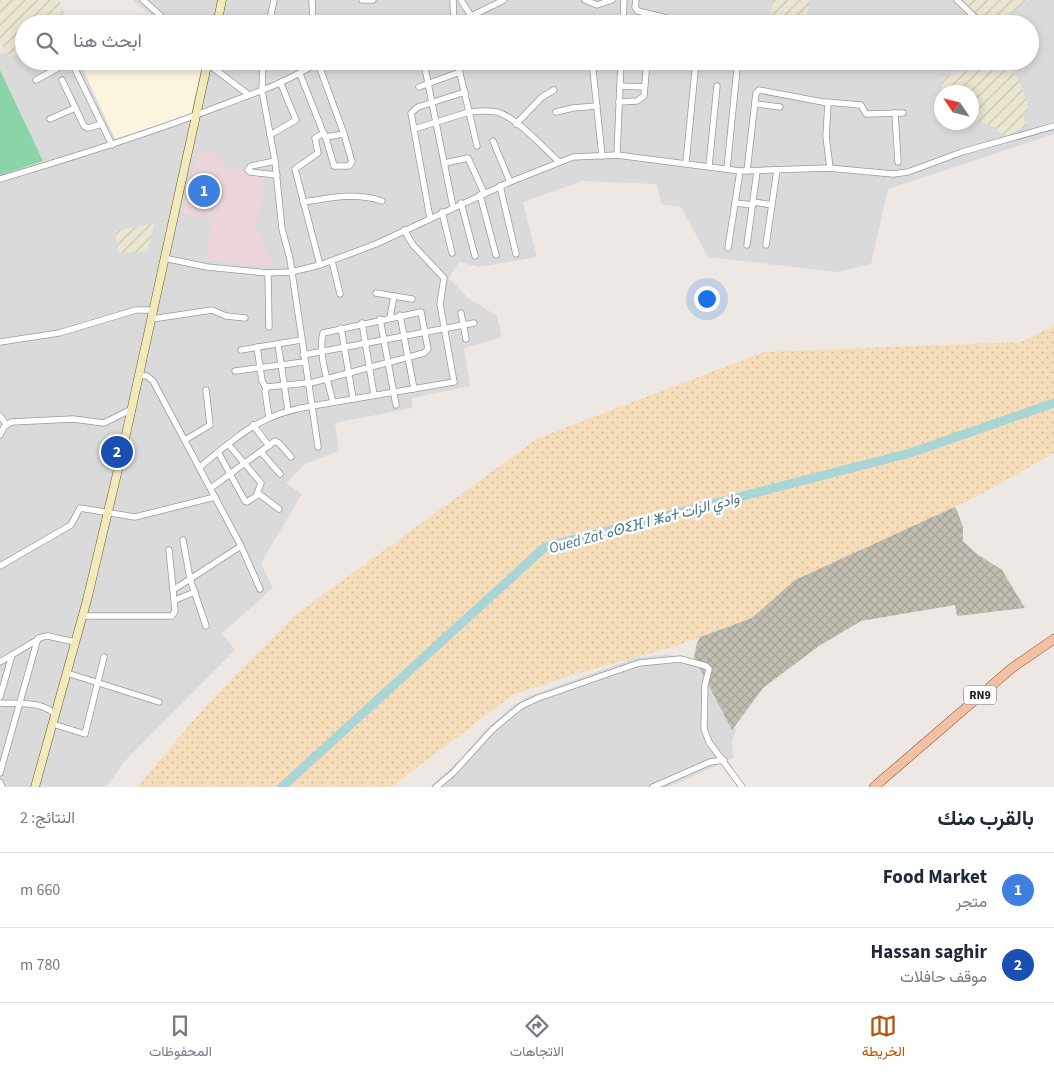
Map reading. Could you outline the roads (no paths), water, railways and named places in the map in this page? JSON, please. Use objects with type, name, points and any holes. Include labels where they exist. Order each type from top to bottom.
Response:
[{"type":"main road","name":"RN9","points":[[874,787],[1012,668],[1054,639]]},
{"type":"street","points":[[143,0],[160,15]]},
{"type":"street","points":[[219,15],[222,0]]},
{"type":"street","points":[[271,15],[274,0]]},
{"type":"street","points":[[312,0],[313,15]]},
{"type":"street","points":[[362,0],[373,0]]},
{"type":"street","points":[[453,0],[454,15]]},
{"type":"street","points":[[460,0],[470,15]]},
{"type":"street","points":[[473,15],[504,0]]},
{"type":"street","points":[[585,0],[597,5],[612,0]]},
{"type":"street","points":[[623,15],[624,0]]},
{"type":"street","points":[[636,0],[635,7],[638,11],[652,15]]},
{"type":"street","points":[[957,0],[973,15]]},
{"type":"street","points":[[36,80],[54,70]]},
{"type":"street","points":[[75,70],[112,145]]},
{"type":"street","points":[[35,787],[108,514],[206,70]]},
{"type":"street","points":[[217,70],[248,95]]},
{"type":"street","points":[[263,70],[262,91],[277,175],[282,229],[290,259],[307,383],[318,446]]},
{"type":"street","points":[[0,179],[112,145],[281,84],[306,70]]},
{"type":"street","points":[[300,74],[325,136],[334,166],[349,166],[352,162],[322,70]]},
{"type":"street","points":[[426,70],[438,122],[453,207]]},
{"type":"street","points":[[593,70],[602,156]]},
{"type":"street","points":[[617,156],[621,70]]},
{"type":"street","points":[[619,102],[641,100],[646,70]]},
{"type":"street","points":[[686,163],[695,70]]},
{"type":"street","points":[[726,169],[737,70]]},
{"type":"street","points":[[419,87],[460,72],[477,146]]},
{"type":"street","points":[[62,80],[84,126],[88,128],[102,124]]},
{"type":"street","points":[[270,136],[296,120],[281,84]]},
{"type":"street","points":[[620,86],[644,87]]},
{"type":"street","points":[[709,166],[717,86]]},
{"type":"street","points":[[516,124],[542,97],[554,90]]},
{"type":"street","points":[[747,171],[756,93],[759,90],[826,102],[862,105],[866,114],[903,113]]},
{"type":"street","points":[[430,218],[412,110],[464,92]]},
{"type":"street","points":[[826,102],[828,105],[826,136],[830,168]]},
{"type":"street","points":[[755,104],[780,107]]},
{"type":"street","points":[[556,112],[597,106]]},
{"type":"street","points":[[50,119],[75,108]]},
{"type":"street","points":[[414,129],[469,112],[498,112],[516,124],[559,162]]},
{"type":"street","points":[[895,113],[898,162]]},
{"type":"street","points":[[164,258],[207,267],[268,273],[291,272],[320,265],[404,230],[500,186],[573,157],[617,156],[740,171],[830,168],[893,174],[908,172],[970,150],[1054,126]]},
{"type":"street","points":[[320,265],[295,169],[318,153],[315,138],[344,134]]},
{"type":"street","points":[[493,141],[510,182]]},
{"type":"street","points":[[445,163],[468,158],[482,194],[496,255]]},
{"type":"street","points":[[275,162],[251,166],[248,170],[250,172],[277,175]]},
{"type":"street","points":[[766,245],[777,170]]},
{"type":"street","points":[[728,248],[740,171]]},
{"type":"street","points":[[748,245],[757,171]]},
{"type":"street","points":[[500,186],[516,254]]},
{"type":"street","points":[[303,202],[352,195],[366,196],[382,201]]},
{"type":"street","points":[[461,203],[475,256]]},
{"type":"street","points":[[735,203],[772,205]]},
{"type":"street","points":[[442,212],[452,253]]},
{"type":"street","points":[[200,467],[253,425],[270,416],[288,410],[454,382],[440,304],[444,278],[412,245],[404,230]]},
{"type":"street","points":[[332,261],[340,294]]},
{"type":"street","points":[[268,273],[269,328]]},
{"type":"street","points":[[376,292],[412,299]]},
{"type":"street","points":[[390,317],[394,296]]},
{"type":"street","points":[[0,342],[59,333],[136,310],[154,310]]},
{"type":"street","points":[[152,319],[212,310],[226,316],[245,318]]},
{"type":"street","points":[[266,388],[328,380],[388,364],[426,351],[420,311],[323,333],[323,351],[328,380],[333,402]]},
{"type":"street","points":[[461,312],[466,339]]},
{"type":"street","points":[[400,315],[414,388]]},
{"type":"street","points":[[380,320],[396,405]]},
{"type":"street","points":[[303,355],[474,322]]},
{"type":"street","points":[[362,323],[374,395]]},
{"type":"street","points":[[341,328],[353,398]]},
{"type":"street","points":[[241,350],[301,340]]},
{"type":"street","points":[[278,344],[288,410]]},
{"type":"street","points":[[257,347],[270,416]]},
{"type":"street","points":[[235,371],[304,362]]},
{"type":"street","points":[[139,375],[148,376],[153,381],[241,546],[260,589]]},
{"type":"street","points":[[185,440],[210,425],[206,390]]},
{"type":"street","points":[[6,424],[73,419],[104,423],[132,409]]},
{"type":"street","points":[[0,416],[6,424]]},
{"type":"street","points":[[0,435],[6,424]]},
{"type":"street","points":[[253,425],[269,446]]},
{"type":"street","points":[[211,488],[277,441],[291,457]]},
{"type":"street","points":[[218,452],[245,501],[250,501],[257,494],[261,483],[228,444]]},
{"type":"street","points":[[261,452],[280,474]]},
{"type":"street","points":[[257,494],[279,508]]},
{"type":"street","points":[[0,566],[71,525],[80,508],[135,517],[215,497]]},
{"type":"street","points":[[183,540],[190,579],[206,626]]},
{"type":"street","points":[[173,590],[241,546]]},
{"type":"street","points":[[82,616],[168,617],[174,614],[175,600],[169,550]]},
{"type":"street","points":[[175,600],[195,592]]},
{"type":"street","points":[[0,662],[38,638],[48,636],[75,642]]},
{"type":"street","points":[[0,772],[38,638]]},
{"type":"street","points":[[0,697],[12,655]]},
{"type":"street","points":[[53,724],[85,734],[104,657]]},
{"type":"street","points":[[436,787],[453,774],[493,729],[521,706],[538,698],[639,663],[680,659],[706,666],[709,669],[705,685],[704,729],[709,742],[742,787]]},
{"type":"street","points":[[67,673],[159,702]]},
{"type":"street","points":[[0,703],[48,707],[55,714]]},
{"type":"street","points":[[652,787],[710,762],[724,760]]},
{"type":"waterway","name":"Oued Zat ⴰⵙⵉⴼ ⵏ ⵥⴰⵜ وادي الزات","points":[[282,787],[545,547],[910,453],[1054,403]]},
{"type":"place","name":"Food Market","points":[[204,191]]},
{"type":"place","name":"Hassan saghir","points":[[117,452]]}]
